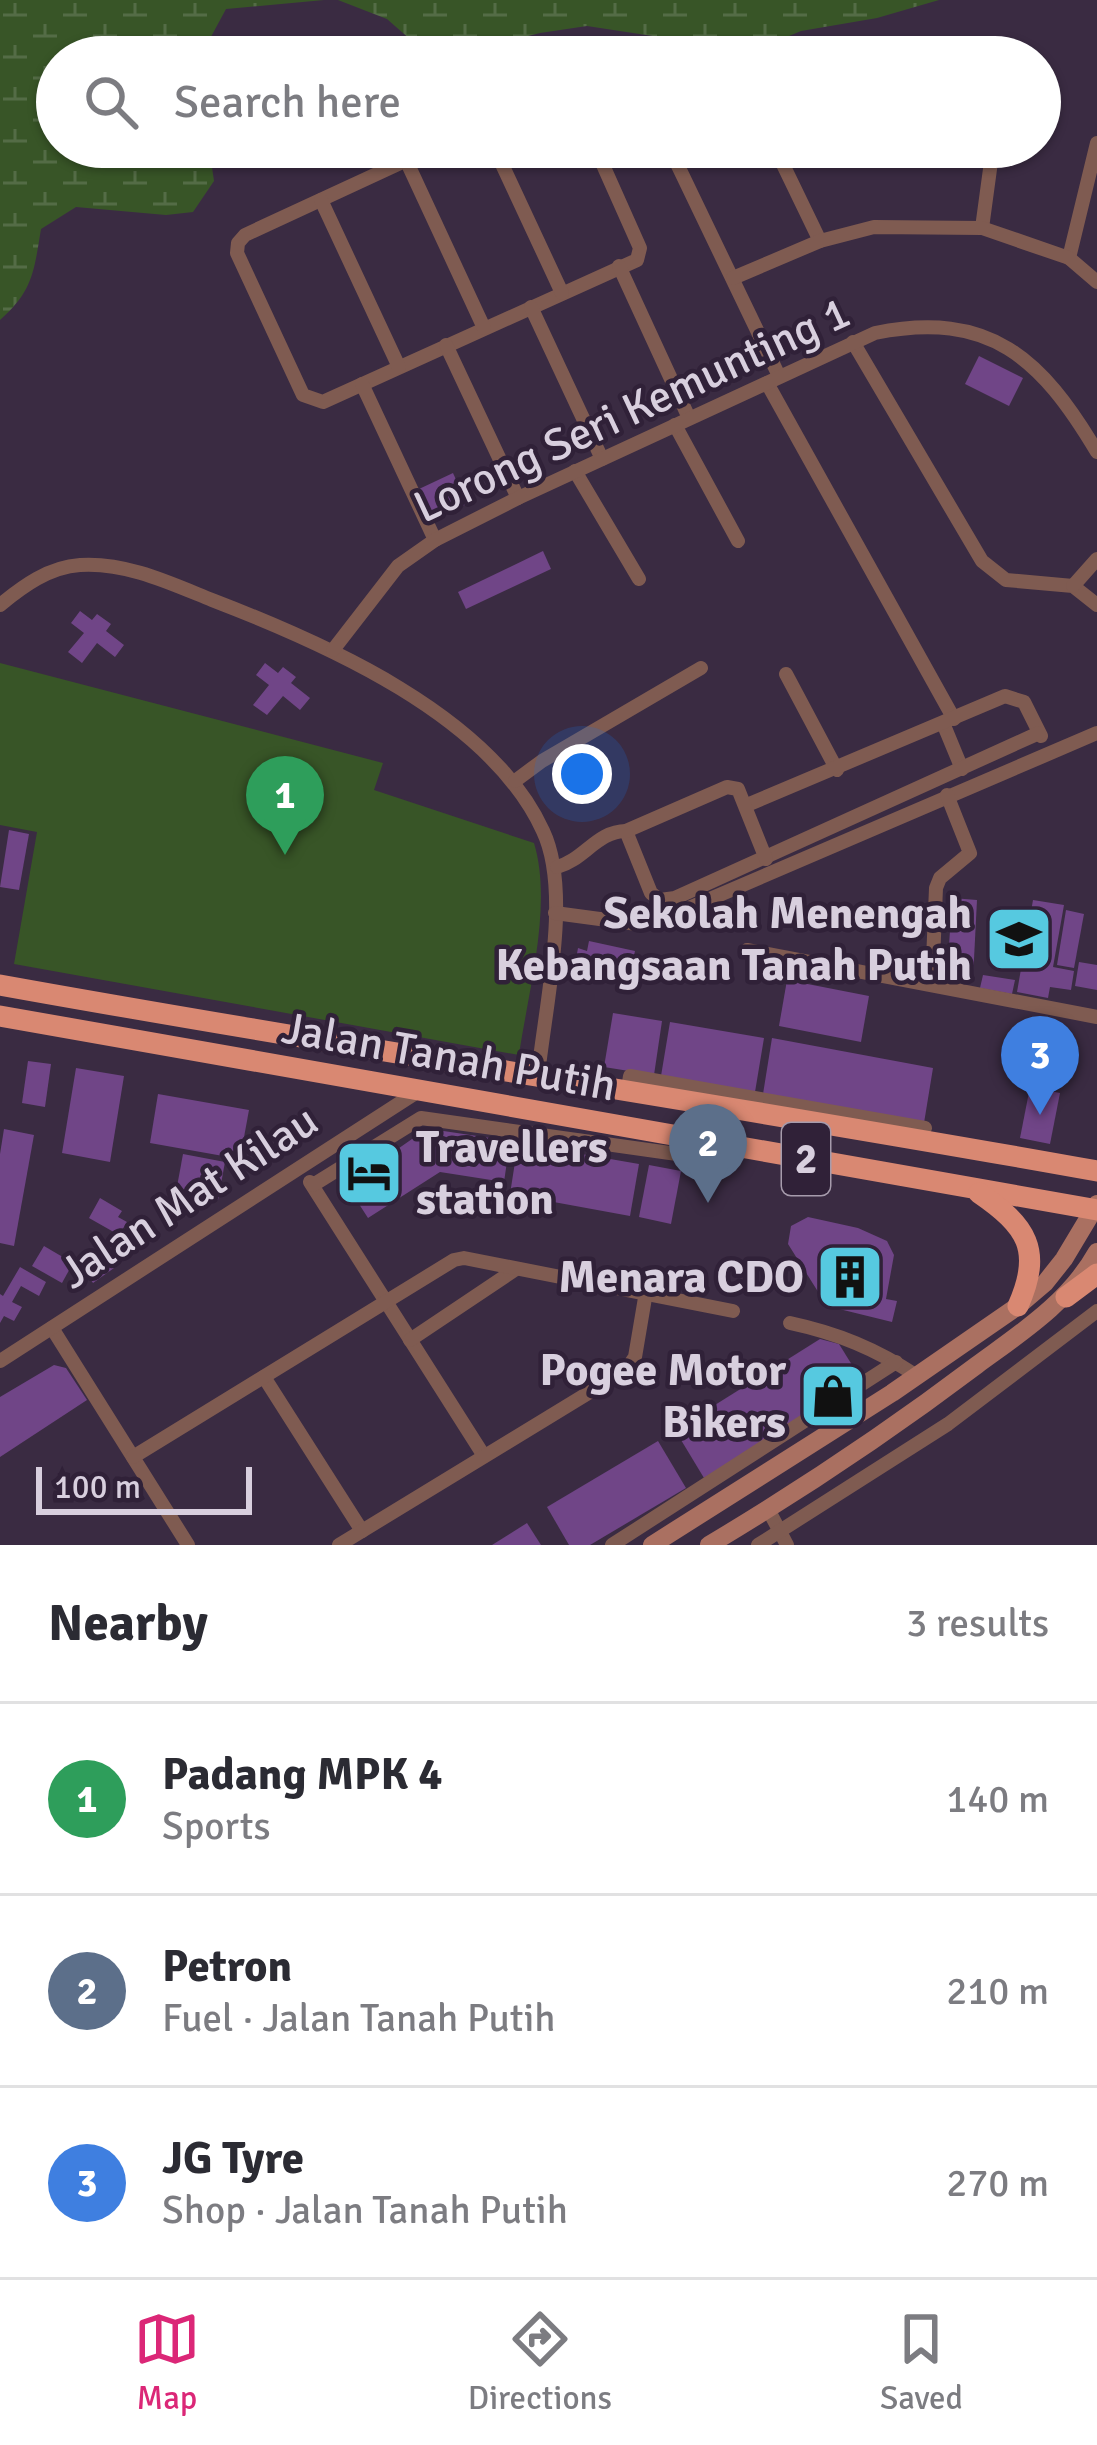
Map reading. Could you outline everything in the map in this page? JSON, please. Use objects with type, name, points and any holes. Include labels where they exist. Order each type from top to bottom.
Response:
[{"type":"highway","name":"Jalan Tanah Putih","points":[[0,986],[538,1075],[629,1082],[1097,1172]]},
{"type":"highway","name":"Jalan Tanah Putih","points":[[0,1016],[417,1092],[517,1118],[1096,1208]]},
{"type":"highway","points":[[968,1186],[1010,1216],[1028,1243],[1032,1270],[1018,1306]]},
{"type":"highway","points":[[1066,1297],[1097,1274]]},
{"type":"main road","points":[[652,1545],[794,1457],[1018,1306],[1045,1283],[1096,1208]]},
{"type":"main road","points":[[709,1545],[908,1417],[1066,1297],[1097,1252]]},
{"type":"street","points":[[1069,258],[1097,143]]},
{"type":"street","points":[[389,168],[245,235],[238,243],[237,253],[303,394],[322,402],[637,260],[640,248],[604,168]]},
{"type":"street","points":[[410,168],[484,328]]},
{"type":"street","points":[[504,168],[562,293]]},
{"type":"street","points":[[679,168],[733,278],[773,380],[948,721],[962,769]]},
{"type":"street","points":[[785,168],[820,242]]},
{"type":"street","points":[[982,228],[990,168]]},
{"type":"street","points":[[321,200],[399,367]]},
{"type":"street","points":[[733,278],[820,242],[874,227],[982,228],[1069,258],[1097,282]]},
{"type":"street","points":[[619,266],[682,422],[738,541]]},
{"type":"street","points":[[531,307],[602,459]]},
{"type":"street","name":"Lorong Seri Kemunting 1","points":[[332,650],[398,566],[435,541],[874,333],[951,327],[1000,342],[1051,382],[1097,452]]},
{"type":"street","points":[[853,342],[982,561],[1006,580],[1073,586],[1097,605]]},
{"type":"street","points":[[446,345],[518,498]]},
{"type":"street","points":[[362,384],[435,541]]},
{"type":"street","points":[[575,471],[639,579]]},
{"type":"street","points":[[1073,586],[1097,559]]},
{"type":"street","points":[[0,605],[28,584],[65,566],[110,566],[189,590],[332,650],[437,715],[514,781],[544,831],[557,868],[538,1075]]},
{"type":"street","points":[[514,781],[701,668]]},
{"type":"street","points":[[786,674],[837,770]]},
{"type":"street","points":[[747,805],[1005,696],[1024,702],[1047,752]]},
{"type":"street","points":[[626,831],[651,892],[659,900],[675,898],[1039,733]]},
{"type":"street","points":[[555,913],[637,924],[661,920],[1097,734]]},
{"type":"street","points":[[557,868],[571,864],[609,831],[626,831],[728,788],[738,789],[747,805],[766,859]]},
{"type":"street","points":[[932,985],[935,887],[970,853],[947,795]]},
{"type":"street","points":[[747,950],[1097,1017]]},
{"type":"street","points":[[629,1082],[925,1128]]},
{"type":"street","name":"Jalan Mat Kilau","points":[[0,1361],[417,1092]]},
{"type":"street","points":[[313,1185],[418,1118],[517,1118],[691,1156]]},
{"type":"street","points":[[302,1168],[484,1456]]},
{"type":"street","points":[[133,1457],[454,1260],[464,1258],[733,1311]]},
{"type":"street","points":[[410,1340],[516,1269]]},
{"type":"street","points":[[339,1545],[626,1370],[635,1357],[646,1292]]},
{"type":"street","points":[[758,1545],[784,1538],[948,1424],[1097,1311]]},
{"type":"street","points":[[1082,1320],[1095,1333]]},
{"type":"street","points":[[790,1323],[874,1348],[917,1376]]},
{"type":"street","points":[[52,1328],[188,1545]]},
{"type":"street","points":[[612,1545],[896,1362]]},
{"type":"street","points":[[264,1377],[362,1531]]},
{"type":"street","points":[[784,1437],[794,1457]]},
{"type":"street","points":[[769,1509],[784,1538]]},
{"type":"green space","points":[[0,0],[324,0],[226,9],[211,36],[36,36],[36,168],[212,168],[214,181],[193,212],[166,215],[76,207],[41,229],[30,279],[0,320]]},
{"type":"green space","points":[[338,0],[939,0],[789,36],[653,36],[587,26],[528,36],[406,36],[387,19]]},
{"type":"green space","points":[[0,663],[383,763],[374,790],[534,843],[540,921],[519,1055],[14,964],[37,832],[0,825]]},
{"type":"building","points":[[979,356],[1023,378],[1009,406],[965,384]]},
{"type":"building","points":[[453,473],[467,504],[434,519],[419,489]]},
{"type":"building","points":[[543,551],[551,569],[466,609],[458,592]]},
{"type":"building","points":[[80,611],[92,620],[97,614],[111,624],[106,631],[124,645],[115,657],[97,643],[82,663],[68,652],[84,633],[71,623]]},
{"type":"building","points":[[265,663],[278,673],[283,667],[296,677],[291,683],[310,698],[300,710],[283,696],[267,715],[253,705],[269,685],[256,675]]},
{"type":"building","points":[[9,830],[29,834],[19,890],[0,887]]},
{"type":"building","points":[[952,898],[977,900],[973,979],[947,978]]},
{"type":"building","points":[[1033,900],[1064,905],[1053,967],[1074,971],[1071,990],[1050,987],[1048,998],[1017,992]]},
{"type":"building","points":[[1066,910],[1084,914],[1074,968],[1057,965]]},
{"type":"building","points":[[589,941],[635,951],[629,978],[585,968],[587,961],[576,959],[578,948],[587,951]]},
{"type":"building","points":[[1079,962],[1097,965],[1097,990],[1075,986]]},
{"type":"building","points":[[983,975],[1015,980],[1012,994],[980,988]]},
{"type":"building","points":[[787,980],[869,996],[861,1042],[779,1026]]},
{"type":"building","points":[[613,1013],[662,1021],[654,1075],[604,1067]]},
{"type":"building","points":[[670,1022],[764,1038],[755,1092],[661,1076]]},
{"type":"building","points":[[772,1038],[933,1068],[924,1123],[763,1094]]},
{"type":"building","points":[[28,1061],[51,1064],[45,1107],[22,1103]]},
{"type":"building","points":[[76,1068],[124,1076],[110,1162],[62,1153]]},
{"type":"building","points":[[1030,1087],[1060,1093],[1050,1144],[1020,1138]]},
{"type":"building","points":[[158,1094],[249,1110],[240,1159],[150,1143]]},
{"type":"building","points":[[4,1129],[34,1135],[14,1246],[0,1243]]},
{"type":"building","points":[[437,1130],[510,1141],[504,1182],[440,1172],[368,1218],[348,1187],[352,1173],[358,1169],[362,1174],[412,1139]]},
{"type":"building","points":[[518,1143],[639,1164],[630,1216],[510,1194]]},
{"type":"building","points":[[183,1154],[225,1162],[218,1200],[176,1192]]},
{"type":"building","points":[[649,1165],[681,1171],[671,1224],[639,1217]]},
{"type":"building","points":[[100,1198],[122,1211],[118,1217],[127,1222],[119,1235],[89,1218]]},
{"type":"building","name":"Menara CDO","points":[[808,1217],[858,1228],[887,1241],[894,1255],[886,1299],[897,1301],[892,1322],[827,1306],[788,1244],[791,1226]]},
{"type":"building","points":[[44,1246],[73,1263],[62,1283],[32,1266]]},
{"type":"building","points":[[100,1249],[114,1268],[93,1283],[80,1264]]},
{"type":"building","points":[[20,1267],[46,1282],[39,1296],[21,1286],[12,1302],[22,1307],[14,1321],[4,1316],[0,1323],[0,1294],[3,1296]]},
{"type":"building","points":[[820,1339],[839,1344],[862,1381],[704,1478],[675,1430]]},
{"type":"building","points":[[54,1365],[66,1368],[87,1400],[0,1457],[0,1397]]},
{"type":"building","points":[[658,1441],[686,1488],[590,1545],[569,1545],[547,1507]]},
{"type":"building","points":[[527,1523],[541,1545],[492,1545]]},
{"type":"place","name":"Padang MPK 4","points":[[285,855]]},
{"type":"place","name":"Sekolah Menengah Kebangsaan Tanah Putih","points":[[1019,939]]},
{"type":"place","name":"JG Tyre","points":[[1040,1115]]},
{"type":"place","name":"Travellers station","points":[[369,1173]]},
{"type":"place","name":"Petron","points":[[708,1203]]},
{"type":"place","name":"Menara CDO","points":[[850,1277]]},
{"type":"place","name":"Pogee Motor Bikers","points":[[833,1396]]}]
